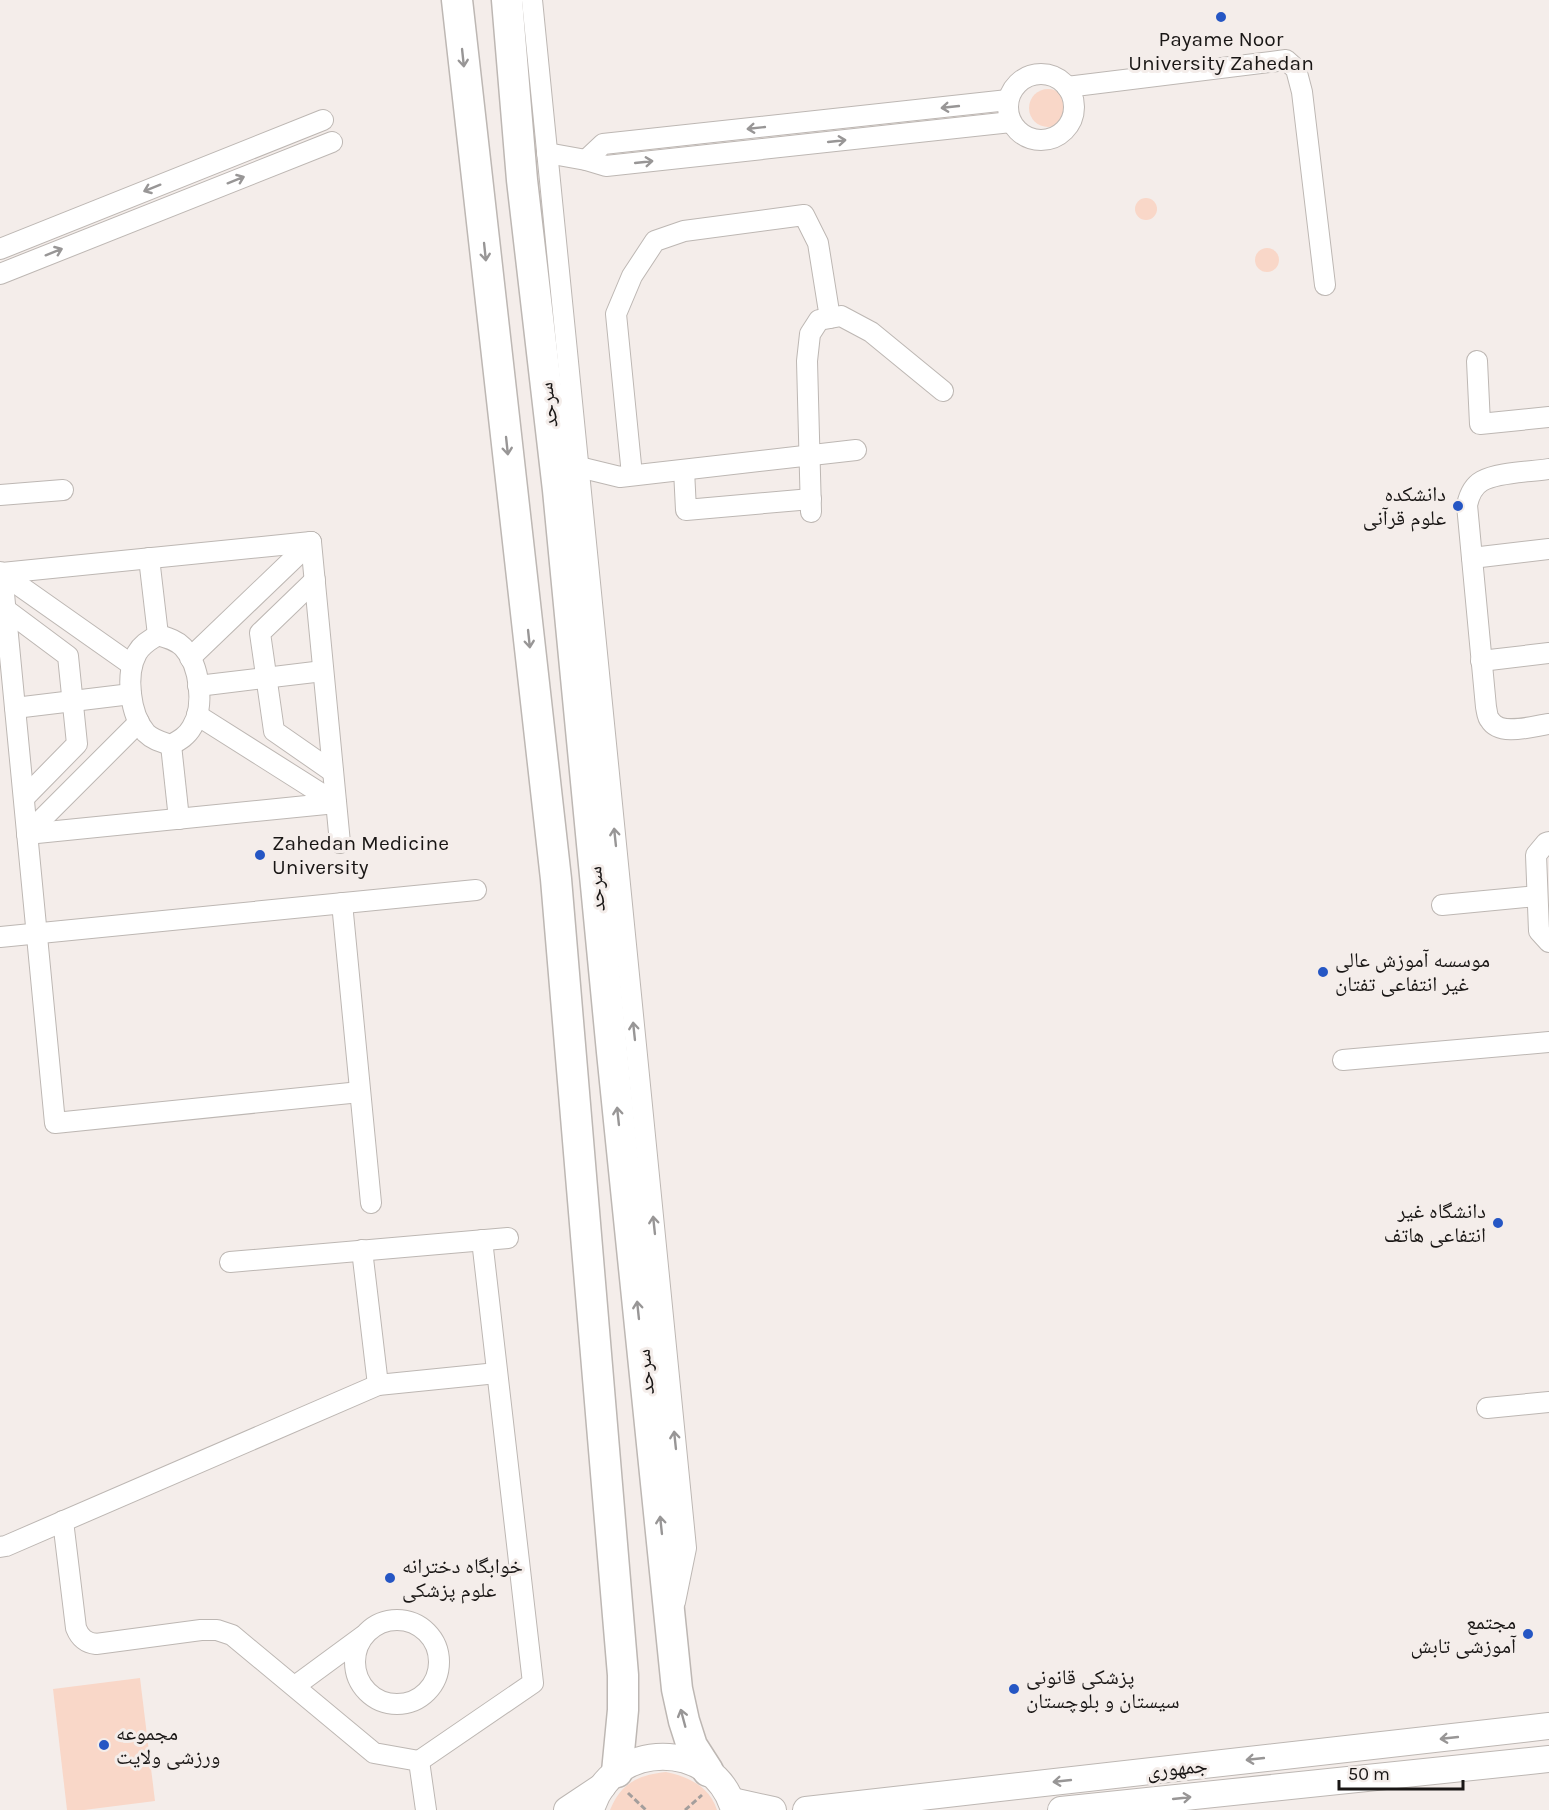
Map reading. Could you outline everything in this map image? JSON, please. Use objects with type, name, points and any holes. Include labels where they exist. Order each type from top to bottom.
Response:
[{"type":"highway","name":"سرحد","points":[[457,0],[556,879],[623,1676],[623,1710],[614,1782]]},
{"type":"highway","name":"سرحد","points":[[507,0],[522,180],[558,490],[610,1041],[677,1689],[692,1746],[708,1771]]},
{"type":"main road","name":"جمهوری","points":[[806,1810],[1549,1726]]},
{"type":"main road","points":[[1491,1733],[1493,1766]]},
{"type":"main road","points":[[591,1810],[634,1762],[652,1757],[672,1756],[691,1761],[708,1771],[722,1785],[733,1806],[773,1810]]},
{"type":"main road","name":"جمهوری","points":[[1061,1810],[1549,1759]]},
{"type":"main road","points":[[567,1810],[614,1782]]},
{"type":"street","points":[[532,0],[686,1548],[671,1622]]},
{"type":"street","points":[[1067,87],[1286,60],[1296,69],[1302,92],[1325,285]]},
{"type":"street","points":[[1049,75],[1059,79],[1067,87],[1072,96],[1072,117],[1058,134],[1037,140],[1027,137],[1011,122],[1008,100],[1012,90],[1028,76],[1049,75]]},
{"type":"street","points":[[586,160],[603,144],[1008,100]]},
{"type":"street","points":[[0,249],[323,120]]},
{"type":"street","points":[[547,153],[606,166],[1011,122]]},
{"type":"street","points":[[0,274],[332,142]]},
{"type":"street","points":[[632,475],[616,314],[632,276],[655,241],[684,231],[804,215],[818,243],[830,318]]},
{"type":"street","points":[[684,470],[686,510],[811,505],[807,361],[810,334],[819,320],[841,316],[871,332],[943,391]]},
{"type":"street","points":[[1477,361],[1480,424],[1549,417]]},
{"type":"street","points":[[579,467],[620,477],[856,450]]},
{"type":"street","points":[[1549,469],[1481,481],[1470,493],[1467,505],[1481,661],[1489,720],[1496,727],[1507,729],[1549,724]]},
{"type":"street","points":[[0,495],[63,490]]},
{"type":"street","points":[[1,573],[311,542]]},
{"type":"street","points":[[311,542],[340,843]]},
{"type":"street","points":[[190,658],[311,542]]},
{"type":"street","points":[[1472,558],[1549,549]]},
{"type":"street","points":[[149,558],[158,635]]},
{"type":"street","points":[[1,573],[55,1123],[360,1092]]},
{"type":"street","points":[[1,573],[132,665]]},
{"type":"street","points":[[315,580],[260,633],[274,731],[333,772]]},
{"type":"street","points":[[6,609],[68,656],[73,701],[77,744],[24,798]]},
{"type":"street","points":[[158,635],[172,639],[183,647],[190,658],[198,686],[197,716],[193,727],[184,738],[171,745],[157,741],[146,733],[139,722],[131,694],[132,665],[137,652],[146,642],[158,635]]},
{"type":"street","points":[[1481,661],[1549,653]]},
{"type":"street","points":[[198,686],[323,671]]},
{"type":"street","points":[[15,708],[131,694]]},
{"type":"street","points":[[197,716],[336,803]]},
{"type":"street","points":[[27,834],[139,722]]},
{"type":"street","points":[[171,745],[179,819]]},
{"type":"street","points":[[27,834],[336,803]]},
{"type":"street","points":[[1549,842],[1545,843],[1536,855],[1539,931],[1549,942]]},
{"type":"street","points":[[0,937],[476,890]]},
{"type":"street","points":[[1442,905],[1538,896]]},
{"type":"street","points":[[342,903],[371,1203]]},
{"type":"street","points":[[1344,1060],[1549,1042]]},
{"type":"street","points":[[230,1262],[508,1238]]},
{"type":"street","points":[[63,1521],[76,1628],[81,1638],[96,1644],[217,1630],[232,1635],[374,1753],[419,1761],[533,1683],[482,1240]]},
{"type":"street","points":[[362,1250],[378,1385]]},
{"type":"street","points":[[0,1547],[378,1385],[497,1373]]},
{"type":"street","points":[[1487,1408],[1549,1402]]},
{"type":"street","points":[[295,1686],[366,1634],[384,1622],[395,1620],[416,1625],[425,1631],[437,1649],[438,1671],[428,1691],[420,1698],[399,1705],[388,1704],[368,1694],[361,1685],[354,1664],[359,1643],[366,1634]]},
{"type":"street","points":[[419,1761],[426,1810]]},
{"type":"path","points":[[614,1782],[646,1810]]},
{"type":"shaded area","points":[[1048,89],[1062,94],[1067,108],[1062,122],[1048,127],[1034,122],[1029,108],[1034,94]]},
{"type":"shaded area","points":[[1142,198],[1150,198],[1157,205],[1157,213],[1150,220],[1142,220],[1135,213],[1135,205]]},
{"type":"shaded area","points":[[1267,248],[1272,249],[1278,255],[1278,265],[1272,271],[1267,272],[1262,271],[1256,265],[1255,260],[1256,255],[1262,249]]},
{"type":"shaded area","name":"مجموعه ورزشی ولایت","points":[[140,1678],[155,1801],[67,1810],[53,1689]]},
{"type":"shaded area","points":[[666,1772],[697,1784],[709,1795],[717,1810],[610,1810],[619,1793],[632,1782],[647,1775]]},
{"type":"place","name":"Payame Noor University Zahedan","points":[[1221,17]]},
{"type":"place","name":"دانشکده علوم قرآنی","points":[[1458,506]]},
{"type":"place","name":"Zahedan Medicine University","points":[[260,855]]},
{"type":"place","name":"موسسه آموزش عالی غیر انتفاعی تفتان","points":[[1323,972]]},
{"type":"place","name":"دانشگاه غیر انتفاعی هاتف","points":[[1498,1223]]},
{"type":"place","name":"خوابگاه دخترانه علوم پزشکی","points":[[390,1578]]},
{"type":"place","name":"مجتمع آموزشی تابش","points":[[1528,1634]]},
{"type":"place","name":"پزشکی قانونی سیستان و بلوچستان","points":[[1014,1689]]},
{"type":"place","name":"مجموعه ورزشی ولایت","points":[[104,1745]]}]
